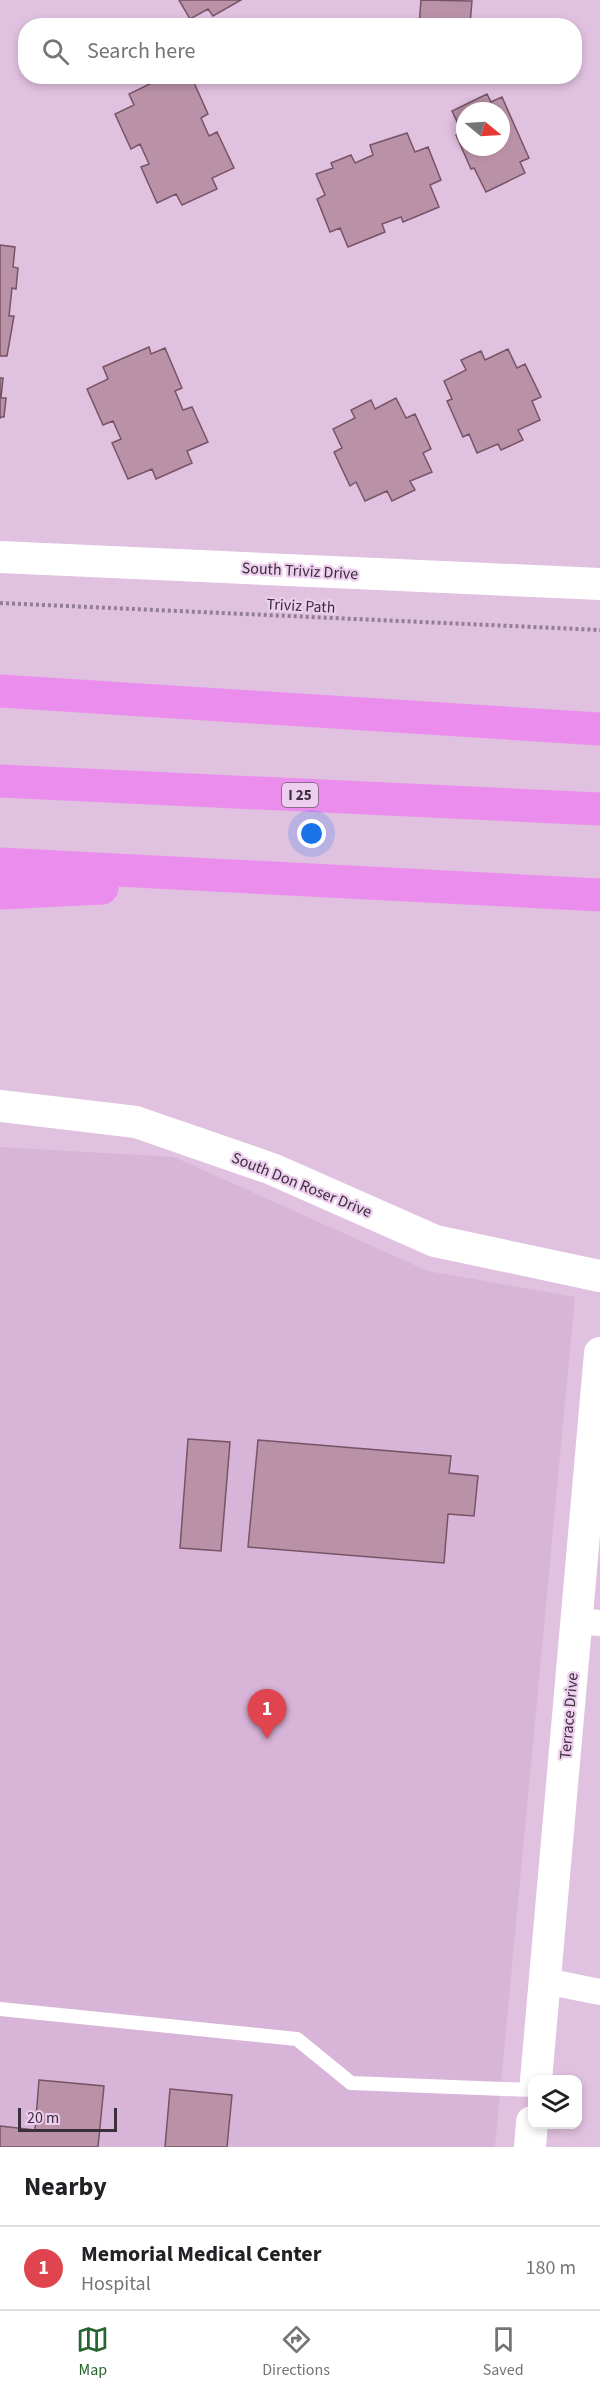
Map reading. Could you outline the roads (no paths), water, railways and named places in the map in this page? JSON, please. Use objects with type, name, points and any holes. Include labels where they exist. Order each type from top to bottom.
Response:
[{"type":"highway","points":[[0,691],[600,729]]},
{"type":"highway","name":"I 25","points":[[0,781],[600,809]]},
{"type":"highway","points":[[0,864],[600,895]]},
{"type":"highway","points":[[0,893],[295,879]]},
{"type":"street","name":"South Triviz Drive","points":[[0,557],[600,584]]},
{"type":"street","name":"South Don Roser Drive","points":[[0,1106],[136,1122],[272,1169],[435,1240],[600,1276]]},
{"type":"street","name":"Terrace Drive","points":[[536,2075],[545,1981],[588,1622],[600,1353]]},
{"type":"street","points":[[545,1981],[600,1992]]},
{"type":"street","points":[[530,2147],[531,2129]]},
{"type":"lane","points":[[0,2009],[297,2039],[351,2083],[528,2090]]},
{"type":"place","name":"Memorial Medical Center","points":[[267,1739]]}]
